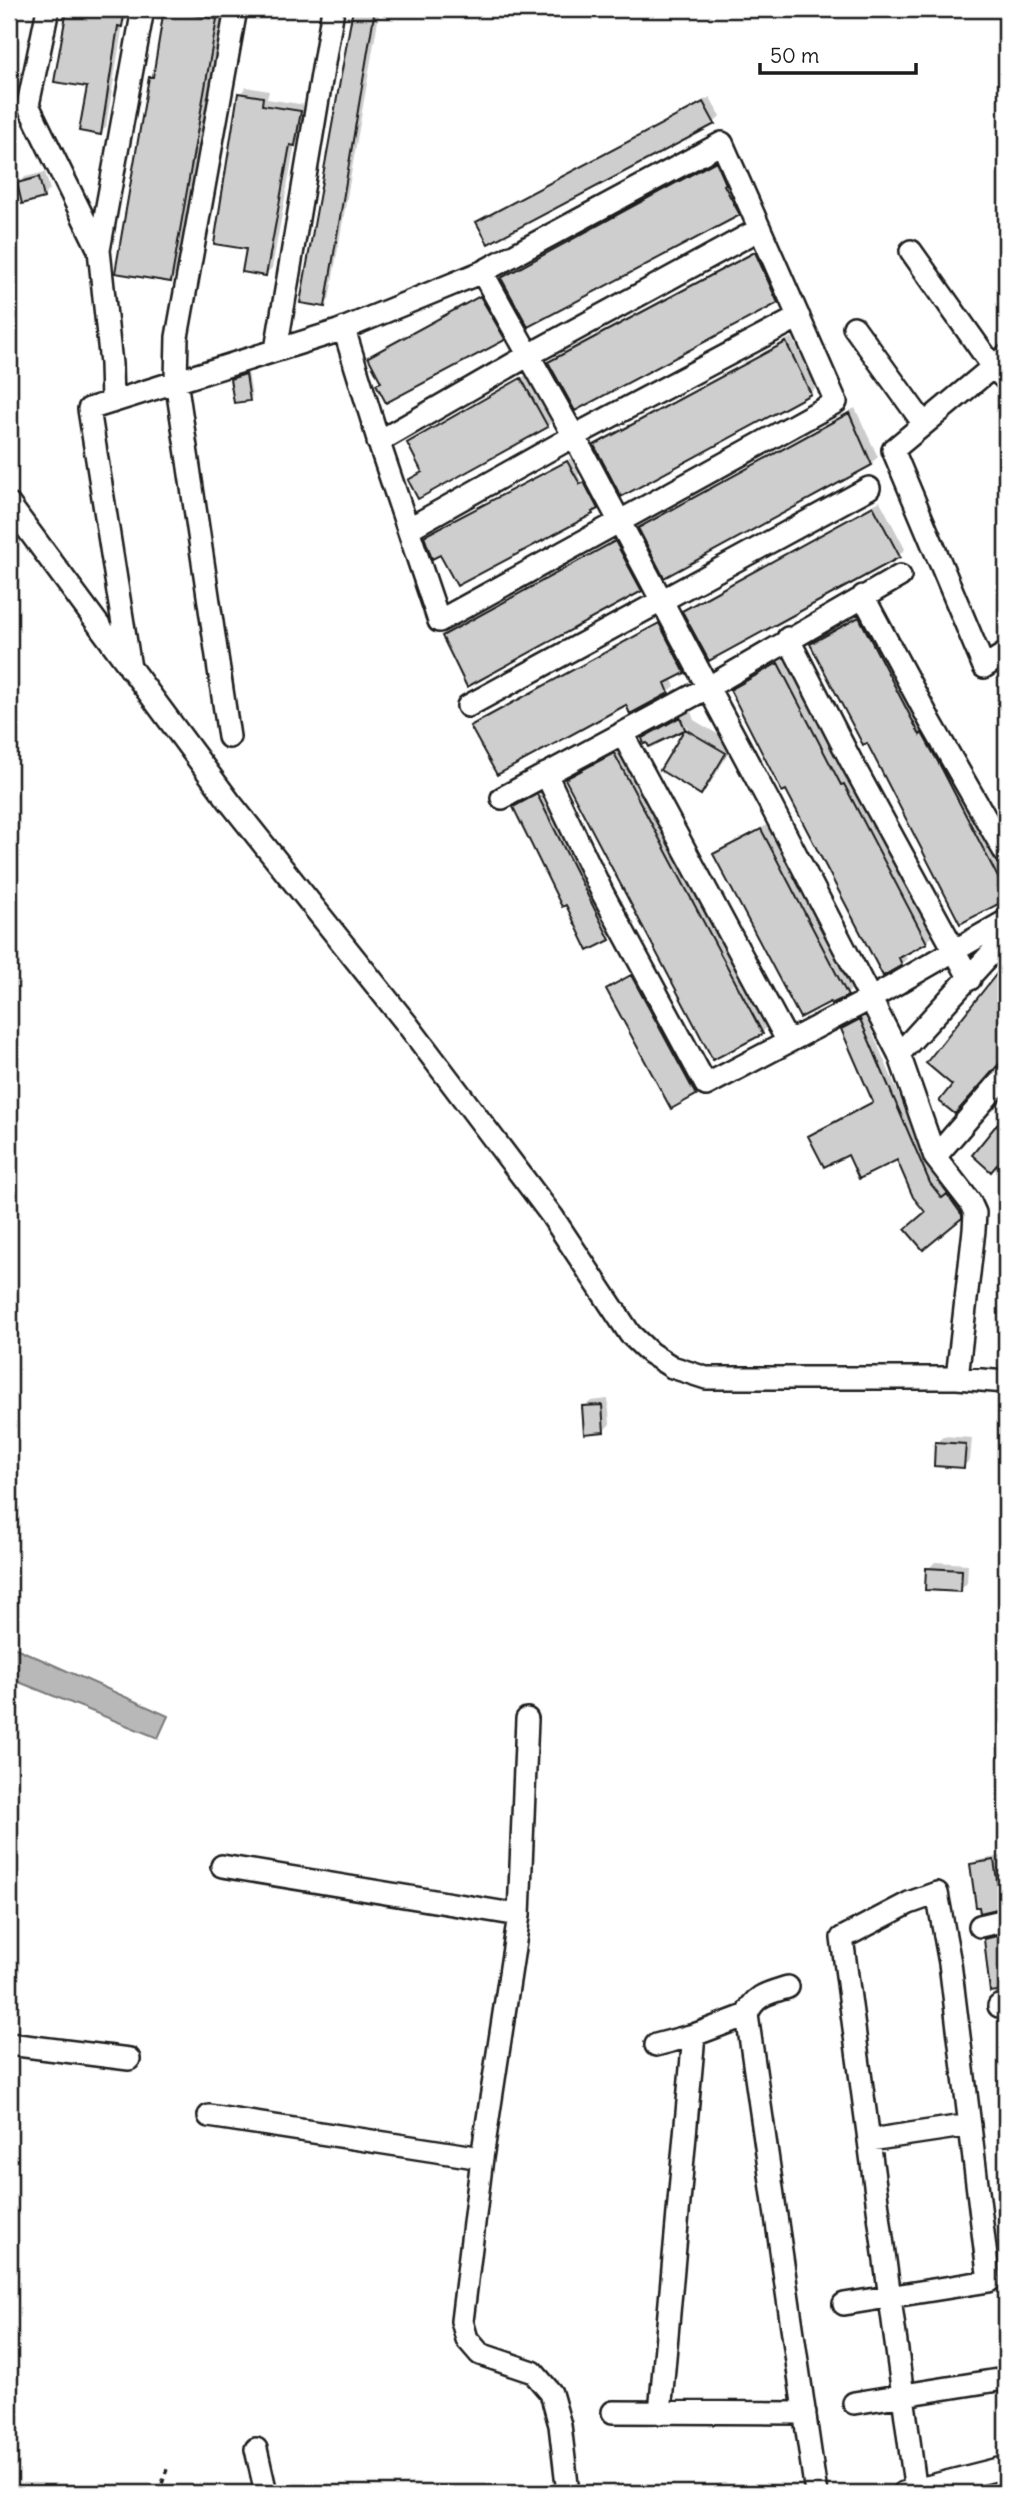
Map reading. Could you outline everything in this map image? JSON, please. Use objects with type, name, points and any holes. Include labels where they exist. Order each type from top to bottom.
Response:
[{"type":"street","points":[[48,9],[28,106],[99,250]]},
{"type":"street","points":[[112,402],[111,364],[99,250],[143,9]]},
{"type":"street","points":[[229,737],[176,380],[177,337],[236,9]]},
{"type":"street","points":[[276,350],[333,9]]},
{"type":"street","points":[[130,668],[89,409],[344,329],[482,272],[722,143],[836,402],[439,621],[378,442],[344,329]]},
{"type":"street","points":[[378,442],[529,355],[760,229]]},
{"type":"street","points":[[911,251],[1002,368],[924,424],[893,450],[984,667],[1006,653]]},
{"type":"street","points":[[482,272],[619,520],[899,1054],[935,1157],[970,1202],[975,1213],[957,1378]]},
{"type":"street","points":[[408,529],[573,436],[799,317]]},
{"type":"street","points":[[854,327],[924,424]]},
{"type":"street","points":[[468,706],[869,488]]},
{"type":"street","points":[[9,505],[229,801],[407,1024],[552,1216],[630,1334],[650,1353],[672,1367],[706,1378],[957,1378],[1006,1382]]},
{"type":"street","points":[[502,797],[707,688],[788,638],[900,576]]},
{"type":"street","points":[[863,596],[1006,854]]},
{"type":"street","points":[[788,638],[970,979]]},
{"type":"street","points":[[622,733],[788,1042]]},
{"type":"street","points":[[546,774],[603,894],[706,1086],[954,953],[1006,921]]},
{"type":"street","points":[[899,1054],[1006,937]]},
{"type":"street","points":[[935,1157],[1006,1075]]},
{"type":"street","points":[[527,1719],[519,1916],[482,2158],[462,2321],[467,2339],[480,2354],[533,2372],[551,2393],[560,2425],[568,2493]]},
{"type":"street","points":[[222,1866],[519,1916]]},
{"type":"street","points":[[844,2304],[891,2295],[989,2281],[950,1963],[937,1893],[909,1903],[842,1938],[870,2140],[891,2295],[904,2395],[911,2493],[1006,2467]]},
{"type":"street","points":[[980,1926],[1006,1920]]},
{"type":"street","points":[[788,1987],[761,1996],[750,2006],[747,2015],[816,2493]]},
{"type":"street","points":[[656,2045],[694,2035],[747,2015]]},
{"type":"street","points":[[660,2413],[694,2035]]},
{"type":"street","points":[[9,2044],[129,2059]]},
{"type":"street","points":[[209,2116],[482,2158]]},
{"type":"street","points":[[870,2140],[970,2125]]},
{"type":"street","points":[[853,2403],[1004,2379]]},
{"type":"street","points":[[613,2412],[805,2413]]},
{"type":"street","points":[[256,2449],[266,2493]]},
{"type":"path","points":[[159,2493],[168,2466]]},
{"type":"shaded area","points":[[9,1645],[168,1716],[158,1738],[9,1678]]},
{"type":"building","points":[[67,9],[125,9],[122,27],[118,26],[101,135],[79,131],[87,87],[54,82]]},
{"type":"building","points":[[164,9],[189,9],[188,14],[217,19],[171,282],[115,273],[149,77],[153,77]]},
{"type":"building","points":[[353,9],[375,9],[325,307],[300,303]]},
{"type":"building","points":[[238,93],[263,97],[262,105],[301,111],[295,146],[290,145],[266,276],[242,272],[246,249],[214,244]]},
{"type":"building","points":[[703,102],[715,124],[488,244],[476,222]]},
{"type":"building","points":[[716,161],[726,184],[724,185],[740,215],[528,327],[501,278]]},
{"type":"building","points":[[39,177],[44,198],[22,204],[17,183]]},
{"type":"building","points":[[755,252],[778,303],[575,411],[548,362]]},
{"type":"building","points":[[480,296],[505,339],[386,403],[376,384],[381,382],[368,357]]},
{"type":"building","points":[[786,342],[811,394],[621,497],[594,445]]},
{"type":"building","points":[[246,374],[250,401],[234,403],[230,379]]},
{"type":"building","points":[[521,378],[548,427],[418,499],[408,480],[422,472],[407,443]]},
{"type":"building","points":[[849,413],[872,465],[664,578],[638,528]]},
{"type":"building","points":[[567,461],[580,484],[584,482],[598,509],[592,512],[593,514],[457,586],[440,555],[432,559],[424,536]]},
{"type":"building","points":[[873,506],[900,557],[709,661],[682,611]]},
{"type":"building","points":[[615,541],[642,591],[467,687],[442,636]]},
{"type":"building","points":[[859,617],[1006,893],[1006,900],[960,924],[867,743],[863,745],[810,644]]},
{"type":"building","points":[[659,623],[685,673],[665,683],[669,693],[630,714],[626,705],[497,775],[470,726]]},
{"type":"building","points":[[778,663],[927,943],[899,958],[902,965],[883,976],[786,790],[782,792],[730,690]]},
{"type":"building","points":[[680,717],[685,729],[726,753],[701,795],[660,770],[684,730],[649,747],[647,743],[644,744],[642,738]]},
{"type":"building","points":[[614,753],[763,1034],[713,1060],[565,779]]},
{"type":"building","points":[[537,794],[610,940],[588,951],[566,905],[562,907],[513,807]]},
{"type":"building","points":[[761,829],[848,996],[800,1018],[713,854]]},
{"type":"building","points":[[1006,962],[1006,1056],[955,1114],[939,1101],[952,1085],[926,1063]]},
{"type":"building","points":[[631,975],[696,1095],[671,1109],[606,989]]},
{"type":"building","points":[[860,1019],[930,1183],[942,1198],[947,1194],[962,1215],[962,1218],[923,1250],[905,1229],[925,1212],[913,1197],[897,1160],[859,1179],[848,1155],[824,1167],[808,1136],[873,1102],[841,1029]]},
{"type":"building","points":[[1006,1113],[1006,1154],[991,1172],[972,1155]]},
{"type":"building","points":[[602,1405],[604,1432],[584,1434],[582,1406]]},
{"type":"building","points":[[935,1442],[966,1444],[964,1468],[934,1466]]},
{"type":"building","points":[[926,1568],[962,1570],[961,1592],[925,1590]]},
{"type":"building","points":[[994,1860],[1001,1908],[980,1913],[979,1907],[976,1907],[970,1864]]},
{"type":"building","points":[[1006,1934],[1006,1990],[990,1992],[984,1939]]}]
